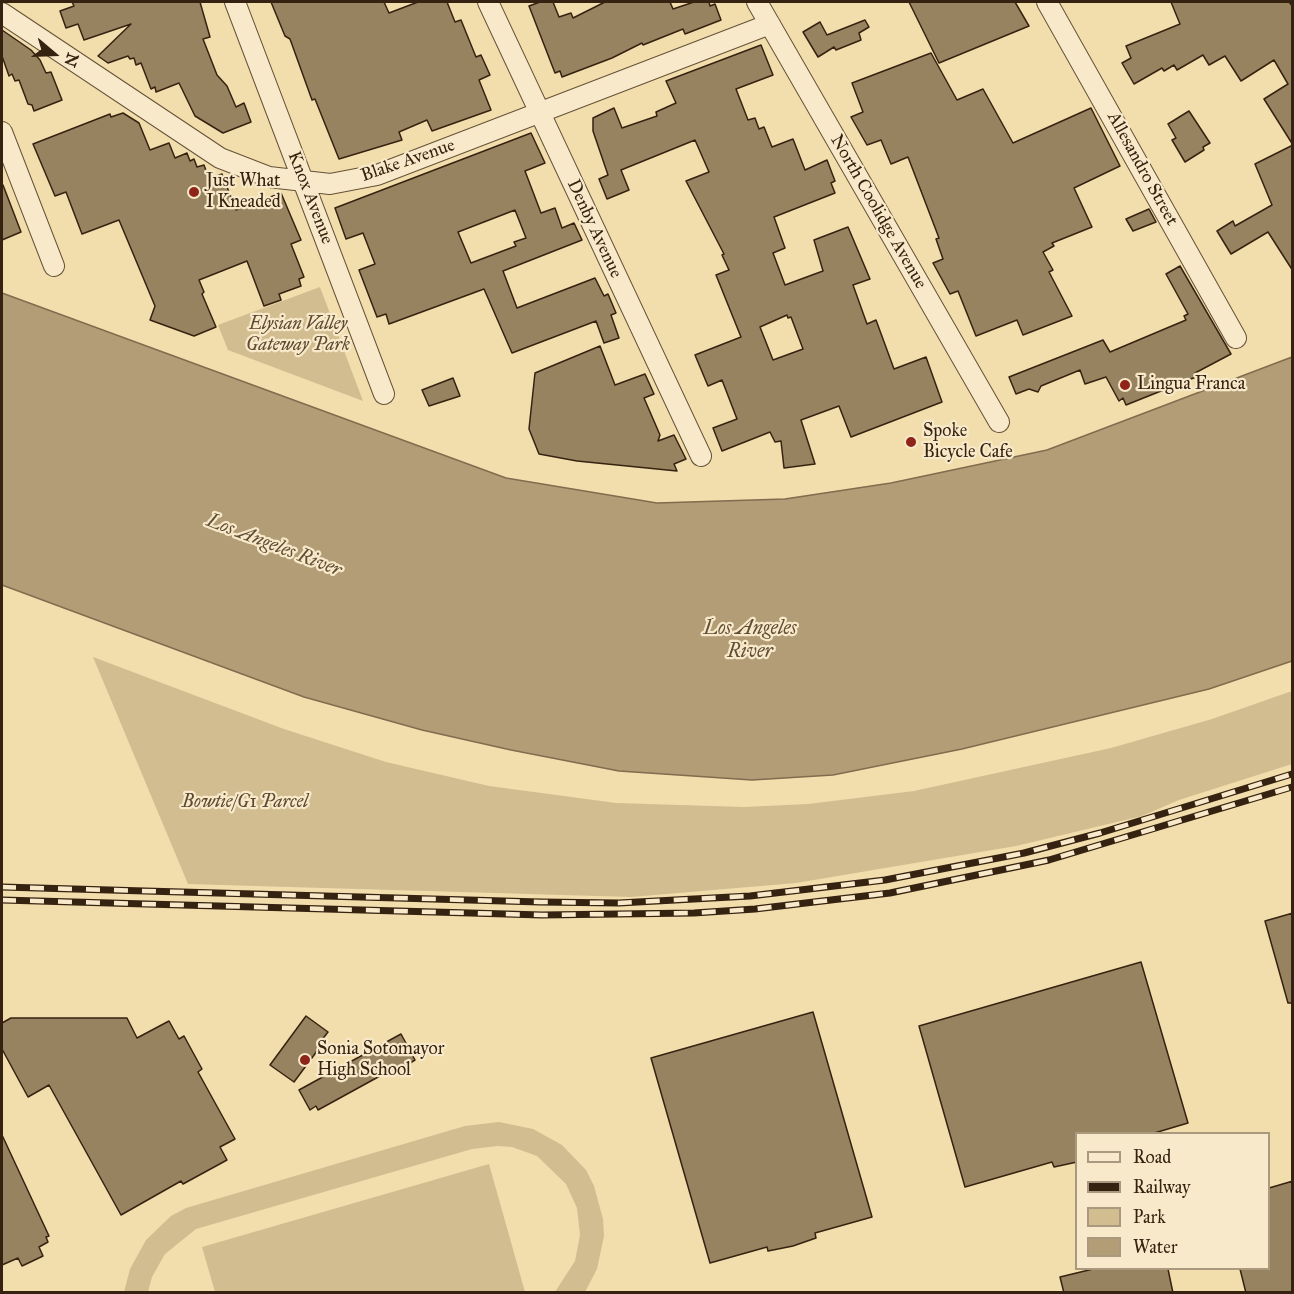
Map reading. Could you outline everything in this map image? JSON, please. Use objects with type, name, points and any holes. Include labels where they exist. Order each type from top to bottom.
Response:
[{"type":"street","name":"Knox Avenue","points":[[235,2],[384,394]]},
{"type":"street","name":"Denby Avenue","points":[[488,2],[701,456]]},
{"type":"street","name":"North Coolidge Avenue","points":[[757,2],[999,422]]},
{"type":"street","name":"Allesandro Street","points":[[1047,2],[1236,338]]},
{"type":"street","name":"Blake Avenue","points":[[2,13],[220,158],[269,177],[330,184],[377,175],[770,24]]},
{"type":"street","points":[[2,132],[54,266]]},
{"type":"green space","name":"Elysian Valley Gateway Park","points":[[320,287],[363,401],[228,350],[218,325]]},
{"type":"green space","name":"Bowtie/G1 Parcel","points":[[93,657],[284,729],[386,762],[489,786],[616,803],[744,807],[808,804],[914,791],[1111,748],[1212,719],[1292,691],[1292,764],[1179,800],[1142,816],[1016,846],[796,883],[631,897],[188,884]]},
{"type":"green space","points":[[499,1122],[533,1129],[562,1145],[586,1170],[594,1186],[603,1219],[604,1236],[597,1269],[585,1292],[555,1292],[575,1261],[580,1235],[577,1208],[566,1184],[537,1156],[512,1147],[498,1146],[472,1149],[196,1229],[165,1254],[152,1277],[148,1292],[124,1292],[130,1269],[146,1240],[171,1216],[186,1208],[465,1126]]},
{"type":"green space","points":[[489,1164],[525,1292],[215,1292],[202,1247]]},
{"type":"water","name":"Los Angeles River","points":[[2,293],[506,478],[657,503],[785,499],[891,483],[1047,450],[1292,357],[1292,661],[1209,689],[962,749],[833,775],[752,780],[619,771],[422,730],[304,697],[2,585]]},
{"type":"building","points":[[72,2],[200,2],[210,37],[203,39],[217,75],[227,86],[236,107],[244,103],[251,122],[223,133],[195,116],[179,83],[156,92],[155,87],[151,89],[141,63],[136,65],[134,58],[130,59],[128,56],[108,63],[98,56],[131,24],[84,40],[78,24],[66,28],[60,11],[74,6]]},
{"type":"building","points":[[271,2],[384,2],[389,13],[418,2],[447,2],[455,22],[461,20],[476,57],[481,55],[490,75],[479,80],[491,110],[432,131],[427,120],[399,132],[402,140],[339,159],[315,99],[312,100],[290,39],[285,36]]},
{"type":"building","points":[[540,2],[553,2],[559,17],[571,13],[573,18],[605,2],[670,2],[673,9],[694,2],[709,2],[710,6],[715,4],[721,20],[685,34],[683,29],[643,45],[642,43],[612,58],[562,77],[560,71],[555,73],[529,6]]},
{"type":"building","points":[[909,2],[1015,2],[1029,26],[939,63]]},
{"type":"building","points":[[1171,2],[1289,2],[1293,7],[1293,145],[1264,99],[1288,84],[1274,60],[1241,81],[1225,56],[1209,65],[1203,55],[1177,70],[1174,65],[1164,71],[1162,68],[1134,84],[1122,63],[1131,58],[1126,46],[1180,24]]},
{"type":"building","points":[[865,20],[869,27],[859,33],[861,40],[836,50],[834,47],[818,57],[803,32],[820,22],[827,35]]},
{"type":"building","points":[[2,30],[31,50],[40,60],[46,73],[51,72],[62,100],[34,111],[32,105],[28,104],[19,80],[15,81],[12,74],[9,76],[2,56]]},
{"type":"building","points":[[761,45],[773,75],[736,89],[748,120],[755,118],[759,129],[764,127],[772,147],[793,139],[805,170],[827,160],[835,181],[831,183],[835,193],[774,217],[785,248],[773,253],[785,285],[823,271],[814,240],[848,227],[870,279],[853,285],[867,324],[876,320],[894,369],[926,357],[942,402],[851,437],[839,406],[801,420],[815,464],[784,468],[781,441],[775,442],[770,432],[722,451],[713,428],[737,419],[722,380],[708,386],[695,355],[741,337],[716,275],[729,270],[722,255],[724,254],[686,181],[709,172],[695,140],[621,170],[629,190],[607,199],[599,179],[608,175],[593,131],[593,118],[614,108],[622,128],[657,116],[656,112],[676,103],[666,81]],"holes":[[[787,315],[788,318],[791,317],[803,349],[773,360],[760,327]]]},
{"type":"building","points":[[931,53],[957,100],[983,89],[1013,143],[1091,108],[1120,166],[1074,188],[1092,227],[1052,243],[1054,246],[1043,252],[1053,270],[1049,272],[1072,316],[1023,335],[1017,320],[976,336],[958,291],[950,294],[933,263],[943,259],[936,239],[939,238],[908,157],[891,164],[881,140],[867,145],[851,117],[863,112],[852,83]]},
{"type":"building","points":[[1189,111],[1210,143],[1203,147],[1204,150],[1185,162],[1172,140],[1176,138],[1168,124]]},
{"type":"building","points":[[123,113],[139,123],[150,150],[169,143],[175,158],[187,153],[190,161],[194,159],[197,167],[204,165],[209,179],[222,174],[236,210],[281,193],[301,240],[291,244],[304,277],[299,279],[301,286],[279,294],[281,300],[264,306],[247,261],[199,280],[204,292],[202,294],[216,327],[194,336],[150,320],[155,306],[119,220],[82,234],[66,192],[55,196],[33,144],[110,114],[111,117]]},
{"type":"building","points":[[531,133],[545,163],[525,171],[541,213],[555,208],[562,228],[574,223],[582,240],[503,271],[517,308],[595,278],[604,296],[608,294],[616,313],[611,315],[619,338],[604,343],[596,321],[512,353],[484,289],[389,324],[386,314],[377,317],[359,270],[375,264],[363,233],[346,239],[335,208]],"holes":[[[515,210],[526,238],[514,242],[516,246],[471,263],[458,232]]]},
{"type":"building","points":[[1293,145],[1293,271],[1268,232],[1231,254],[1217,231],[1233,221],[1235,226],[1272,205],[1255,164]]},
{"type":"building","points":[[2,186],[21,232],[2,240]]},
{"type":"building","points":[[1149,209],[1156,222],[1133,231],[1126,219]]},
{"type":"building","points":[[1180,266],[1231,354],[1195,373],[1196,377],[1126,405],[1123,398],[1119,401],[1106,377],[1085,384],[1080,370],[1041,386],[1038,392],[1029,389],[1016,394],[1009,377],[1103,340],[1110,352],[1186,320],[1184,316],[1188,314],[1166,274]]},
{"type":"building","points":[[600,346],[615,385],[645,374],[654,394],[644,398],[660,435],[658,441],[674,435],[686,459],[674,464],[677,471],[577,461],[539,454],[529,429],[535,373]]},
{"type":"building","points":[[453,378],[460,396],[429,406],[422,390]]},
{"type":"building","points":[[1293,913],[1293,1003],[1288,1003],[1265,921]]},
{"type":"building","points":[[1141,962],[1188,1123],[1158,1132],[1075,1132],[1075,1162],[1054,1167],[1052,1162],[965,1187],[919,1026]]},
{"type":"building","points":[[813,1012],[872,1217],[815,1233],[816,1238],[793,1246],[768,1251],[767,1247],[710,1263],[651,1058]]},
{"type":"building","points":[[306,1016],[328,1032],[321,1041],[323,1043],[294,1082],[270,1065]]},
{"type":"building","points":[[11,1018],[127,1018],[137,1038],[169,1021],[179,1039],[184,1036],[202,1069],[198,1072],[235,1139],[220,1147],[227,1160],[183,1184],[181,1181],[121,1215],[49,1085],[28,1097],[2,1049],[2,1023]]},
{"type":"building","points":[[401,1034],[415,1060],[402,1068],[400,1065],[318,1110],[316,1106],[310,1110],[299,1090]]},
{"type":"building","points":[[2,1135],[49,1236],[46,1237],[48,1242],[39,1247],[43,1256],[22,1266],[18,1258],[2,1265]]},
{"type":"building","points":[[1293,1181],[1293,1293],[1246,1293],[1240,1270],[1270,1270],[1270,1188]]},
{"type":"building","points":[[1089,1270],[1168,1270],[1173,1293],[1064,1293],[1060,1277]]},
{"type":"railway","points":[[2,887],[619,903],[750,896],[885,880],[1024,853],[1100,833],[1292,774]]},
{"type":"railway","points":[[2,900],[542,915],[694,913],[755,909],[890,893],[1049,860],[1292,787]]},
{"type":"place","name":"Just What I Kneaded","points":[[194,192]]},
{"type":"place","name":"Lingua Franca","points":[[1125,385]]},
{"type":"place","name":"Spoke Bicycle Cafe","points":[[911,442]]},
{"type":"place","name":"Sonia Sotomayor High School","points":[[305,1060]]}]
